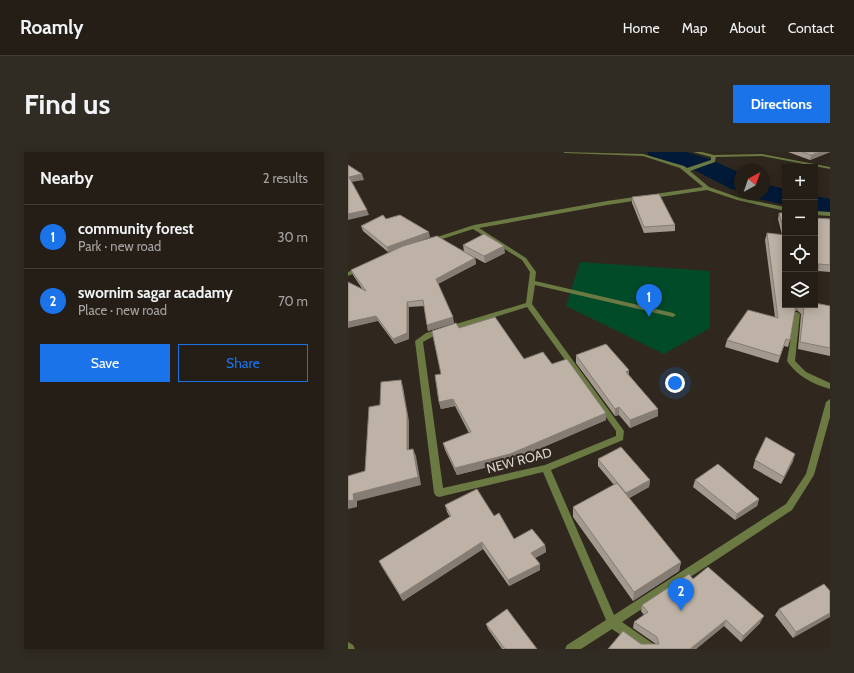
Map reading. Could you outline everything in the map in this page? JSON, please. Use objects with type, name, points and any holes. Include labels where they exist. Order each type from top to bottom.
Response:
[{"type":"street","points":[[565,152],[643,155],[674,164],[687,170],[707,188],[739,199],[782,208]]},
{"type":"street","points":[[695,152],[714,158]]},
{"type":"street","points":[[687,170],[714,158],[761,154],[830,168]]},
{"type":"street","points":[[424,242],[474,227],[607,203],[707,188]]},
{"type":"street","points":[[818,213],[830,214]]},
{"type":"street","points":[[474,227],[524,259],[533,272],[529,304]]},
{"type":"street","points":[[348,274],[368,265]]},
{"type":"street","points":[[531,282],[673,315]]},
{"type":"street","name":"NEW ROAD","points":[[529,304],[620,431],[620,438],[546,468],[439,492],[419,340],[429,335],[529,304]]},
{"type":"street","points":[[797,314],[791,361],[795,368],[800,372],[830,386]]},
{"type":"street","points":[[571,649],[789,507],[810,475],[830,402]]},
{"type":"street","points":[[546,468],[612,622],[651,649]]},
{"type":"green space","points":[[580,262],[710,271],[710,328],[664,354],[566,306]]},
{"type":"building","points":[[802,152],[820,152],[811,155]]},
{"type":"building","points":[[348,165],[362,174],[349,177],[367,210],[348,214]]},
{"type":"building","points":[[659,194],[675,225],[644,227],[632,197]]},
{"type":"building","points":[[779,213],[782,213],[782,224]]},
{"type":"building","points":[[383,215],[386,219],[400,215],[429,232],[387,247],[361,226]]},
{"type":"building","points":[[818,218],[830,219],[830,265],[818,264]]},
{"type":"building","points":[[767,233],[782,235],[782,308],[795,308],[790,340],[786,339],[780,356],[727,340],[748,310],[778,318]]},
{"type":"building","points":[[484,234],[504,246],[484,256],[463,245]]},
{"type":"building","points":[[437,236],[475,258],[436,279],[453,317],[427,325],[423,300],[407,302],[407,333],[393,339],[376,316],[348,322],[348,282],[366,291],[351,270],[403,246]]},
{"type":"building","points":[[818,304],[830,306],[830,348],[800,342],[804,308],[818,308]]},
{"type":"building","points":[[495,317],[524,359],[543,352],[552,364],[567,359],[606,413],[510,454],[455,468],[443,443],[471,432],[453,399],[439,402],[435,375],[441,374],[432,331],[456,323],[459,328]]},
{"type":"building","points":[[606,344],[629,370],[626,372],[658,409],[630,420],[619,407],[615,409],[576,355]]},
{"type":"building","points":[[401,380],[407,414],[407,450],[413,449],[418,477],[353,494],[354,500],[348,501],[348,476],[365,471],[369,407],[380,405],[381,382]]},
{"type":"building","points":[[766,437],[795,454],[784,477],[755,460]]},
{"type":"building","points":[[621,447],[650,480],[626,493],[598,459]]},
{"type":"building","points":[[718,464],[759,499],[737,514],[695,480]]},
{"type":"building","points":[[617,483],[681,562],[634,592],[573,507]]},
{"type":"building","points":[[477,489],[494,516],[499,513],[514,539],[532,529],[545,545],[531,553],[540,564],[508,580],[482,542],[400,595],[379,561],[451,516],[445,505]]},
{"type":"building","points":[[708,567],[764,616],[743,636],[726,620],[690,649],[608,649],[623,631],[641,644],[659,644],[657,637],[634,622],[648,612],[642,605],[689,574],[693,579]]},
{"type":"building","points":[[824,584],[830,591],[830,613],[796,632],[779,609]]},
{"type":"building","points":[[507,609],[537,649],[505,649],[486,624]]},
{"type":"waterway","points":[[659,152],[701,164],[734,180]]},
{"type":"waterway","points":[[770,193],[782,196]]},
{"type":"waterway","points":[[818,205],[830,208]]},
{"type":"place","name":"community forest","points":[[649,317]]},
{"type":"place","name":"swornim sagar acadamy","points":[[681,611]]}]
